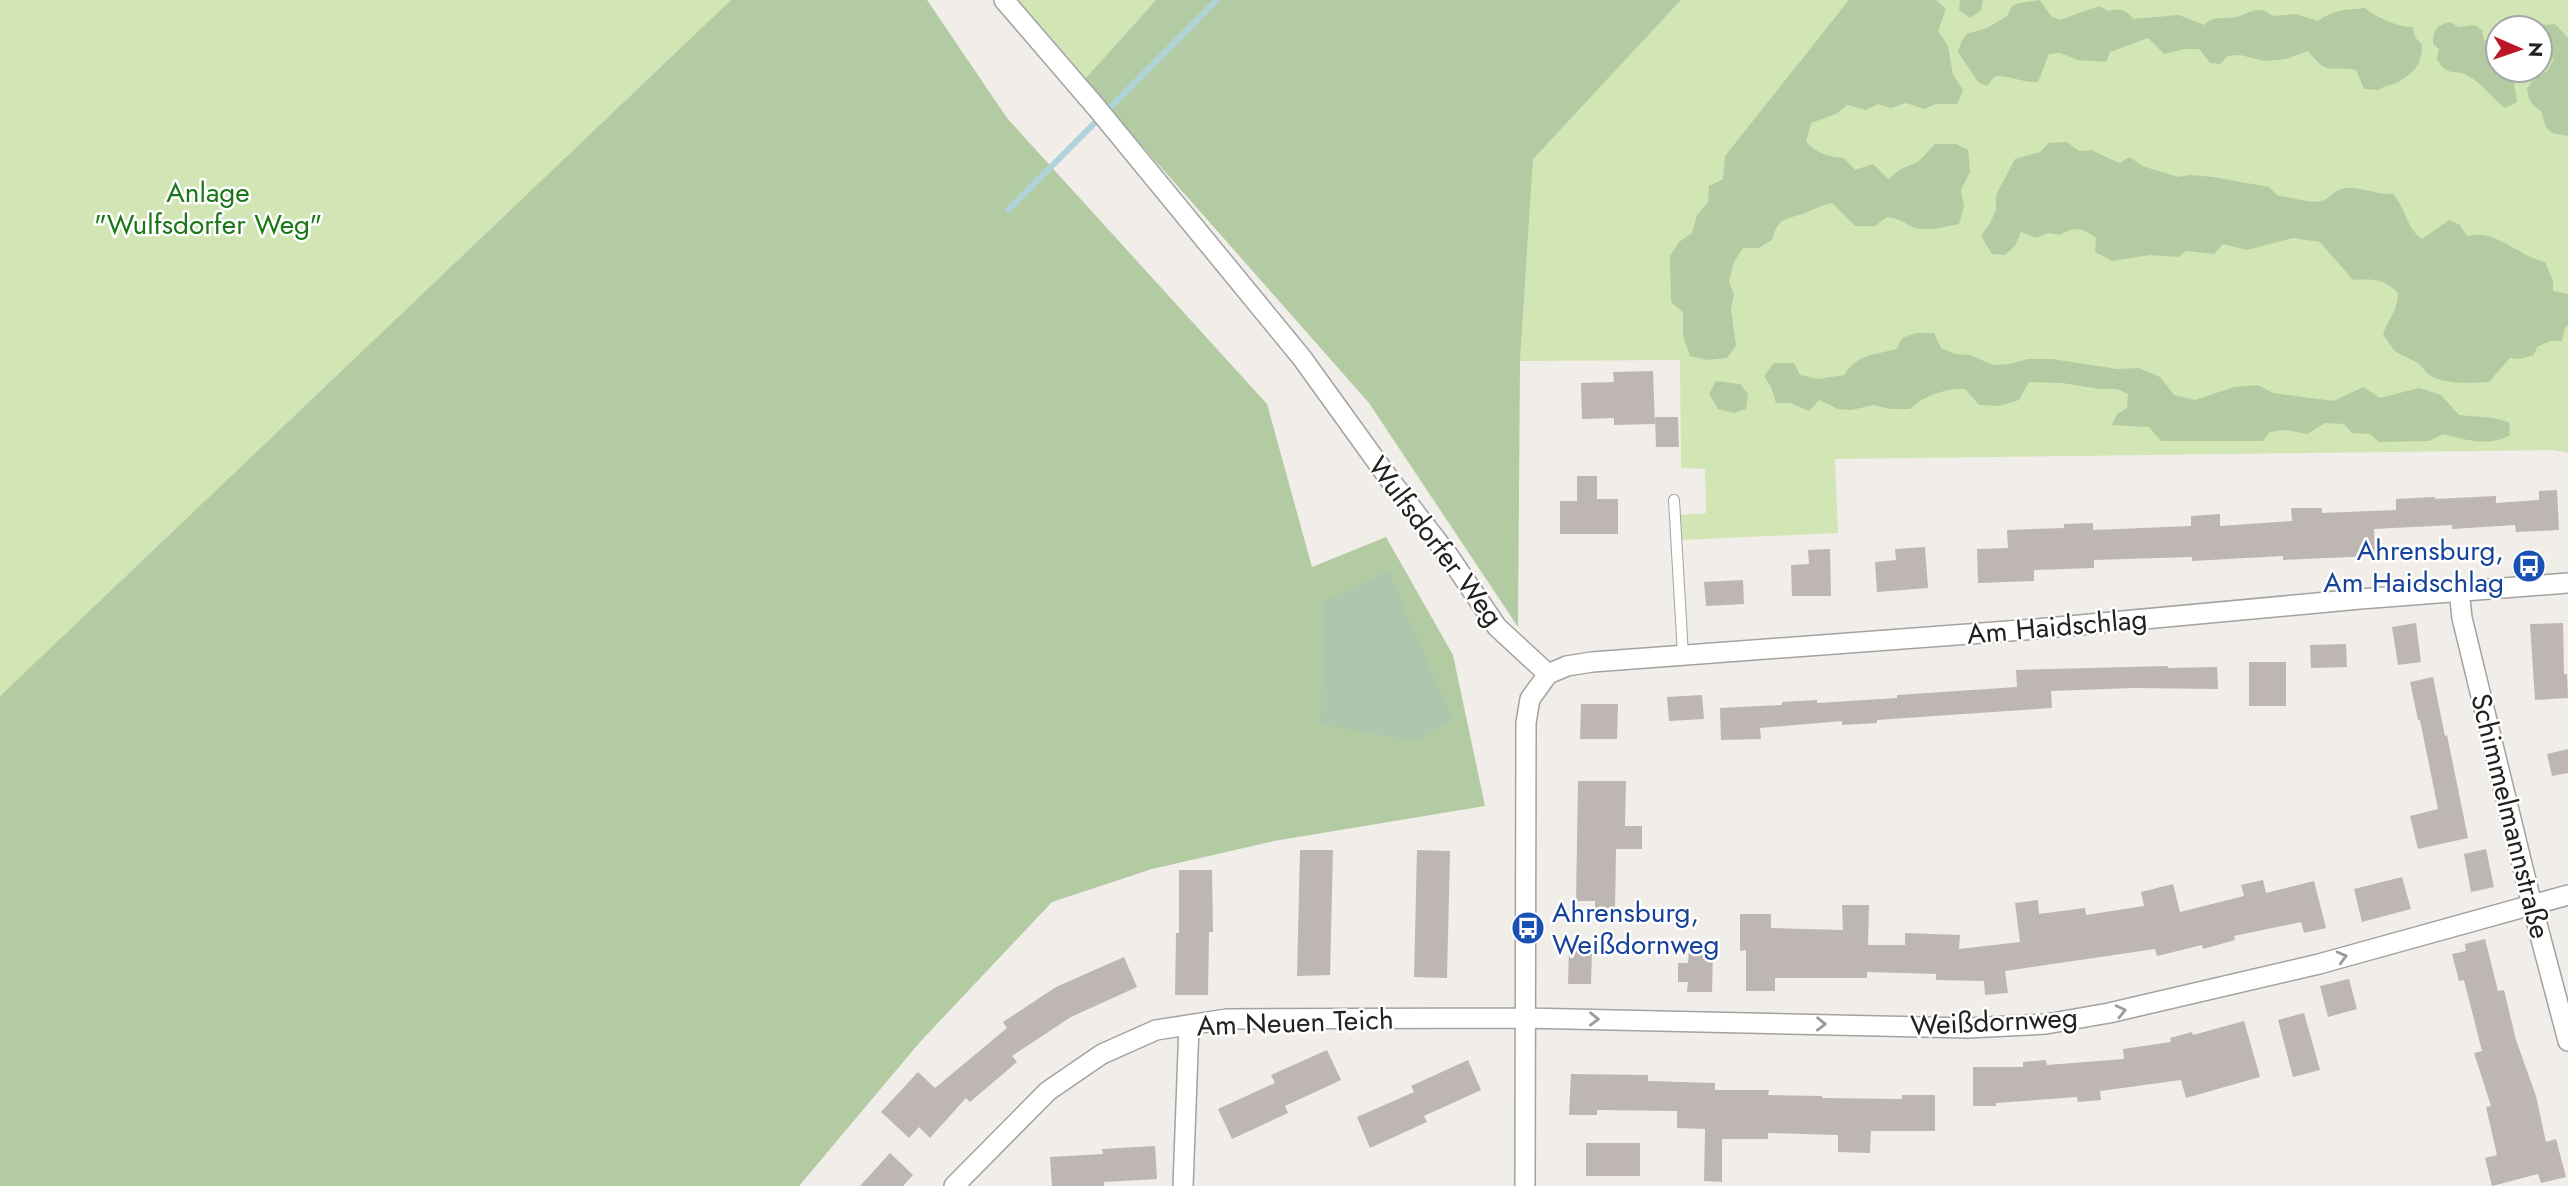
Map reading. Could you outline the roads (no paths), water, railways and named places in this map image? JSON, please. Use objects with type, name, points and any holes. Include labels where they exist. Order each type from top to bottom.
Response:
[{"type":"street","name":"Wulfsdorfer Weg","points":[[1004,0],[1096,107],[1302,358],[1448,555],[1497,627],[1548,674]]},
{"type":"street","name":"Am Haidschlag","points":[[1548,674],[1567,666],[1592,662],[2036,629],[2459,590],[2568,583]]},
{"type":"street","name":"Schimmelmannstraße","points":[[2459,590],[2462,618],[2568,1041]]},
{"type":"street","points":[[1525,1186],[1523,1125],[1526,723],[1530,699],[1548,674]]},
{"type":"street","name":"Weißdornweg","points":[[1525,1018],[1954,1027],[2046,1024],[2109,1013],[2319,964],[2568,895]]},
{"type":"street","name":"Am Neuen Teich","points":[[954,1186],[1048,1091],[1102,1054],[1156,1030],[1227,1019],[1525,1018]]},
{"type":"street","points":[[1183,1186],[1189,1025]]},
{"type":"lane","points":[[1674,500],[1683,655]]},
{"type":"waterway","points":[[1008,210],[1217,0]]},
{"type":"place","name":"Ahrensburg, Am Haidschlag","points":[[2529,566]]},
{"type":"place","name":"Ahrensburg, Weißdornweg","points":[[1528,928]]},
{"type":"park label","name":"Anlage \"Wulfsdorfer Weg\"","points":[[208,208]]}]
